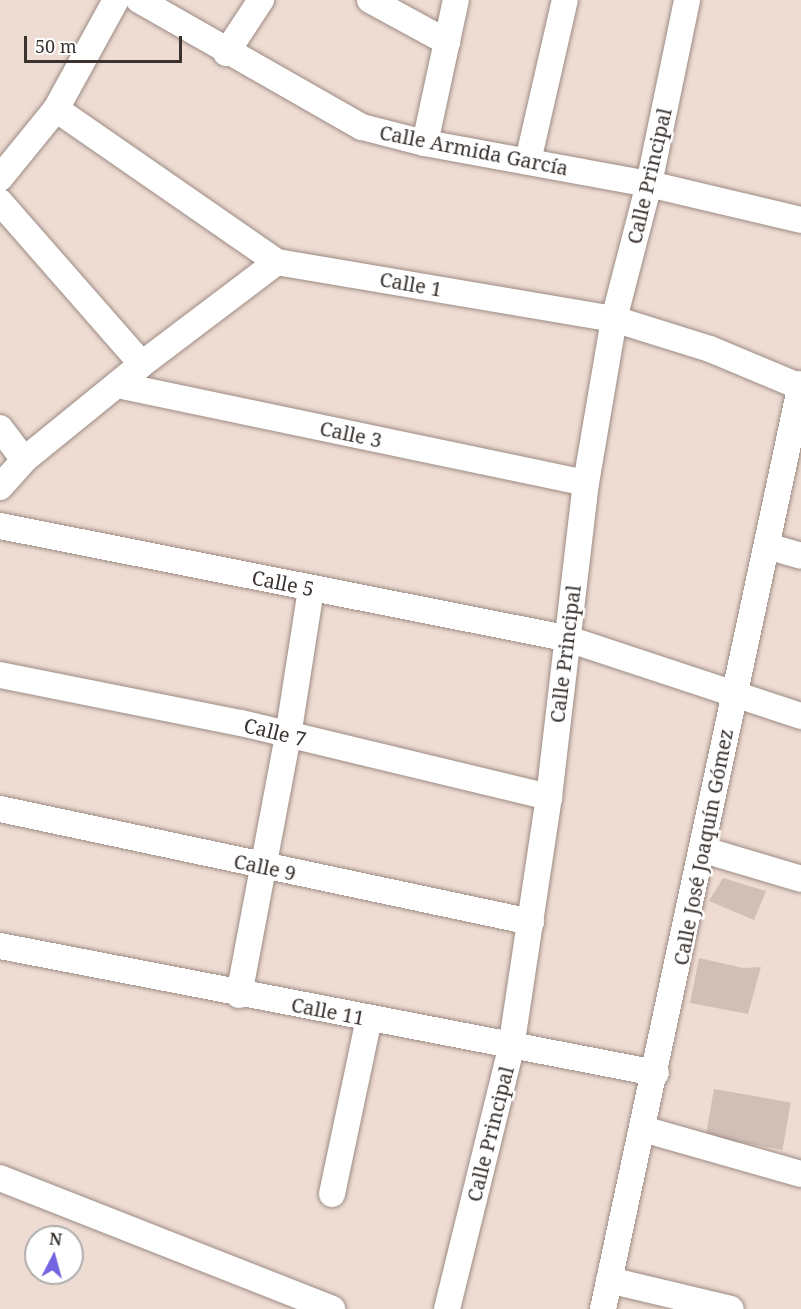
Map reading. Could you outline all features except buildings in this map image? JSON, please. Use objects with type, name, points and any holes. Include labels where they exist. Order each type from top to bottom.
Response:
[{"type":"street","points":[[0,178],[56,109],[116,0]]},
{"type":"street","name":"Calle Armida García","points":[[139,0],[226,53],[362,127],[425,143],[649,184],[801,220]]},
{"type":"street","points":[[226,53],[261,0]]},
{"type":"street","points":[[370,0],[447,42]]},
{"type":"street","points":[[425,143],[456,0]]},
{"type":"street","points":[[528,161],[565,0]]},
{"type":"street","name":"Calle Principal","points":[[447,1309],[511,1048],[549,797],[586,483],[614,319],[649,184],[687,0]]},
{"type":"street","name":"Calle 1","points":[[56,109],[277,262],[614,319],[710,349],[801,386]]},
{"type":"street","points":[[0,202],[142,364]]},
{"type":"street","points":[[0,487],[24,460],[142,364],[277,262]]},
{"type":"street","name":"Calle 3","points":[[117,385],[586,483]]},
{"type":"street","name":"Calle José Joaquín Gómez","points":[[603,1309],[704,850],[732,695],[801,386]]},
{"type":"street","points":[[0,428],[24,460]]},
{"type":"street","name":"Calle 5","points":[[0,526],[566,638],[732,695],[801,716]]},
{"type":"street","points":[[767,546],[801,556]]},
{"type":"street","points":[[239,995],[288,736],[311,589]]},
{"type":"street","name":"Calle 7","points":[[0,675],[288,736],[549,797]]},
{"type":"street","name":"Calle 9","points":[[0,809],[263,867],[531,922]]},
{"type":"street","points":[[704,850],[801,879]]},
{"type":"street","name":"Calle 11","points":[[0,946],[511,1048],[656,1073]]},
{"type":"street","points":[[332,1194],[369,1019]]},
{"type":"street","points":[[643,1129],[801,1173]]},
{"type":"street","points":[[0,1178],[332,1309]]},
{"type":"street","points":[[609,1280],[731,1309]]}]
